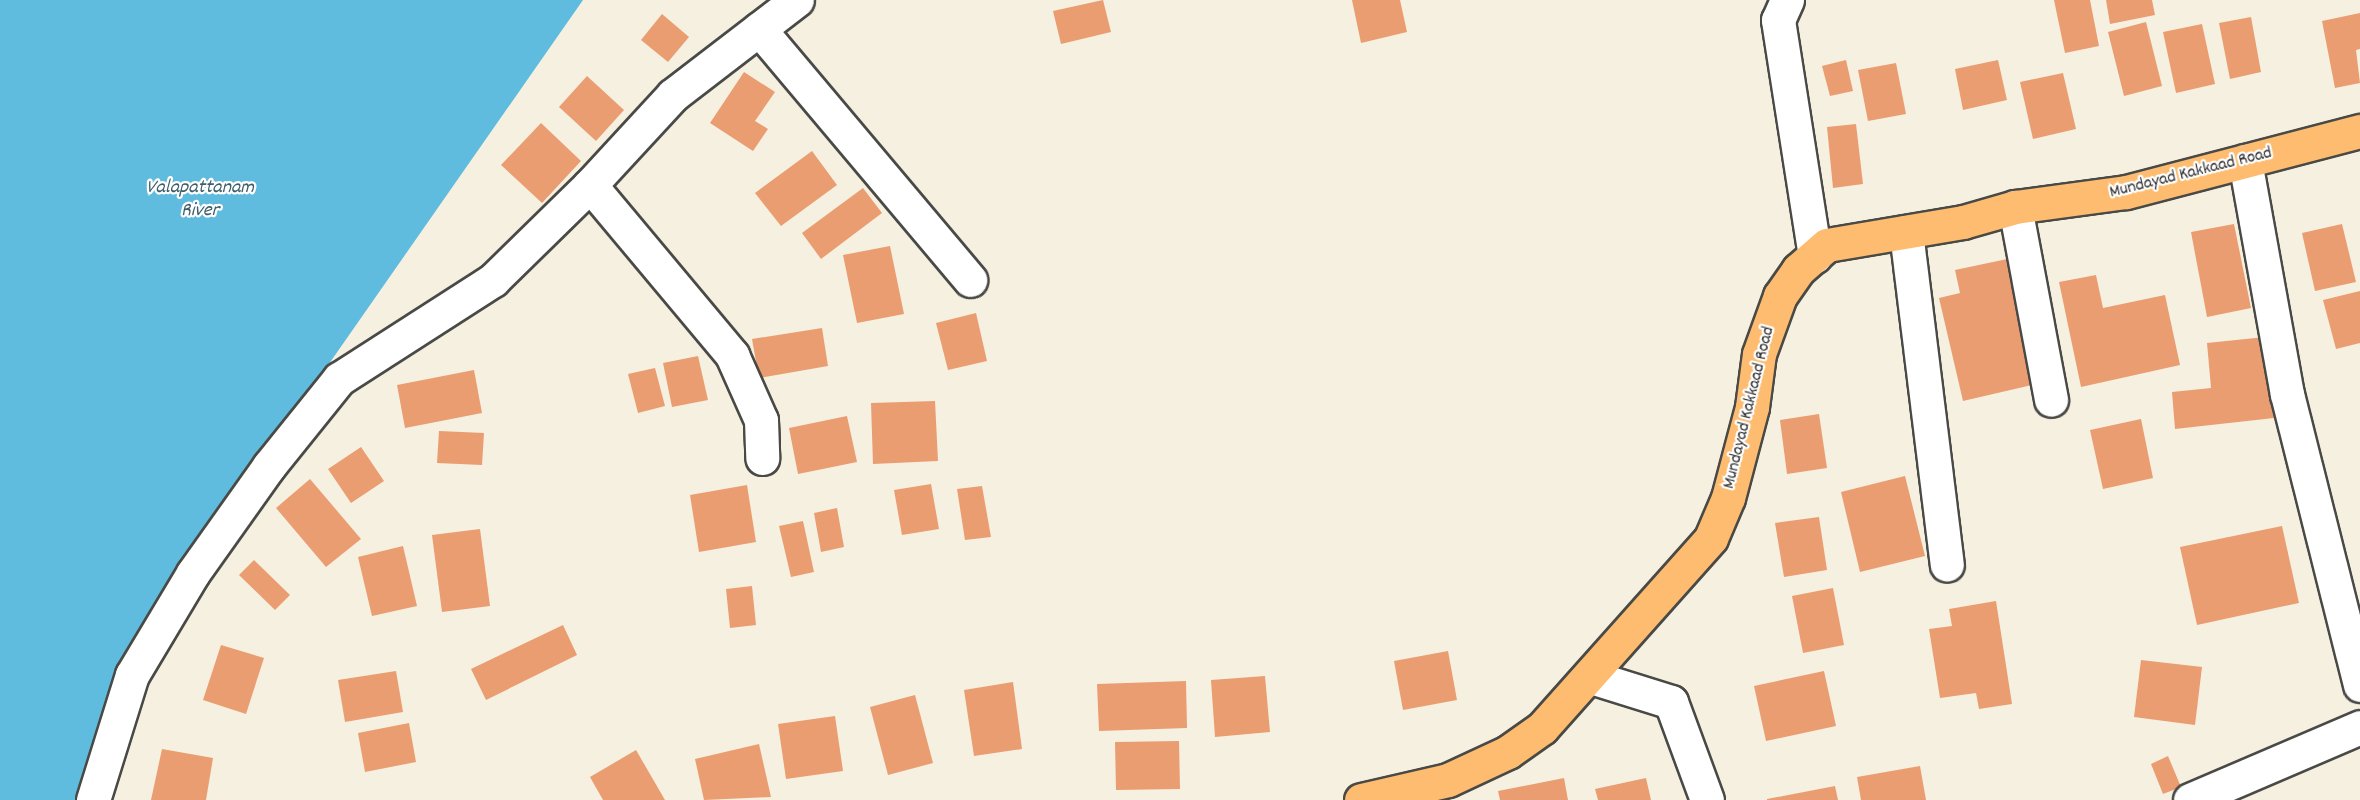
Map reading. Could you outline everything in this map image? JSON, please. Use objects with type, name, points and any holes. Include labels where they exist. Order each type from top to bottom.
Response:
[{"type":"main road","name":"Mundayad Kakkaad Road","points":[[1361,800],[1451,790],[1542,728],[1591,677],[1711,538],[1728,498],[1752,407],[1759,354],[1780,296],[1827,245],[1906,232],[2015,207],[2126,192],[2360,131]]},
{"type":"street","points":[[93,800],[132,675],[193,573],[270,466],[339,379],[493,280],[590,185],[673,95],[796,0]]},
{"type":"street","points":[[1787,0],[1778,20],[1815,256]]},
{"type":"street","points":[[759,29],[970,280]]},
{"type":"street","points":[[2245,162],[2287,394],[2360,685]]},
{"type":"street","points":[[590,185],[732,355],[761,420],[762,458]]},
{"type":"street","points":[[2015,207],[2050,400]]},
{"type":"street","points":[[1906,232],[1947,564]]},
{"type":"street","points":[[1591,677],[1671,702],[1707,800]]},
{"type":"street","points":[[2190,800],[2360,727]]},
{"type":"water","name":"Valapattanam River","points":[[0,0],[583,0],[125,656],[81,800],[0,800]]},
{"type":"building","points":[[1103,0],[1111,32],[1061,44],[1053,11]]},
{"type":"building","points":[[1352,0],[1400,0],[1407,32],[1361,43]]},
{"type":"building","points":[[2054,0],[2090,0],[2099,46],[2065,53]]},
{"type":"building","points":[[2106,0],[2152,0],[2155,15],[2110,24]]},
{"type":"building","points":[[2360,13],[2360,49],[2356,50],[2360,83],[2335,88],[2322,21]]},
{"type":"building","points":[[662,14],[689,37],[668,62],[641,40]]},
{"type":"building","points":[[2251,17],[2261,72],[2230,79],[2219,23]]},
{"type":"building","points":[[2146,22],[2162,86],[2124,96],[2108,32]]},
{"type":"building","points":[[2202,24],[2215,84],[2176,93],[2163,32]]},
{"type":"building","points":[[1846,60],[1853,91],[1830,96],[1822,66]]},
{"type":"building","points":[[1998,60],[2007,100],[1963,110],[1955,69]]},
{"type":"building","points":[[1896,63],[1906,114],[1868,121],[1858,70]]},
{"type":"building","points":[[744,72],[775,92],[755,121],[768,129],[753,151],[710,123]]},
{"type":"building","points":[[2063,73],[2076,129],[2033,139],[2020,82]]},
{"type":"building","points":[[587,76],[624,110],[596,141],[559,107]]},
{"type":"building","points":[[541,123],[581,161],[542,203],[501,165]]},
{"type":"building","points":[[1856,124],[1863,184],[1833,188],[1827,127]]},
{"type":"building","points":[[812,151],[837,185],[781,226],[755,193]]},
{"type":"building","points":[[863,188],[882,213],[821,259],[802,233]]},
{"type":"building","points":[[2234,224],[2251,308],[2207,317],[2191,232]]},
{"type":"building","points":[[2342,224],[2356,282],[2315,291],[2302,233]]},
{"type":"building","points":[[890,246],[904,314],[857,323],[843,255]]},
{"type":"building","points":[[2012,258],[2041,383],[1963,401],[1939,298],[1960,293],[1955,270]]},
{"type":"building","points":[[2096,275],[2103,308],[2165,295],[2180,365],[2081,387],[2059,282]]},
{"type":"building","points":[[2360,291],[2360,343],[2336,349],[2323,300]]},
{"type":"building","points":[[976,313],[987,361],[948,370],[936,323]]},
{"type":"building","points":[[822,328],[828,366],[759,378],[752,339]]},
{"type":"building","points":[[2265,337],[2274,418],[2175,429],[2172,392],[2211,388],[2207,343]]},
{"type":"building","points":[[698,356],[708,400],[672,407],[663,363]]},
{"type":"building","points":[[655,368],[665,406],[638,413],[628,374]]},
{"type":"building","points":[[474,370],[482,413],[405,428],[397,385]]},
{"type":"building","points":[[935,401],[938,461],[873,464],[871,403]]},
{"type":"building","points":[[1819,414],[1827,468],[1787,474],[1780,420]]},
{"type":"building","points":[[847,416],[857,462],[798,474],[789,428]]},
{"type":"building","points":[[2141,419],[2153,478],[2103,489],[2090,430]]},
{"type":"building","points":[[439,431],[484,433],[482,465],[437,463]]},
{"type":"building","points":[[361,447],[384,481],[351,503],[328,469]]},
{"type":"building","points":[[1905,476],[1925,556],[1860,572],[1841,492]]},
{"type":"building","points":[[310,479],[361,539],[326,567],[276,508]]},
{"type":"building","points":[[931,484],[939,529],[902,535],[894,490]]},
{"type":"building","points":[[747,485],[756,542],[699,552],[690,495]]},
{"type":"building","points":[[982,486],[991,537],[965,540],[957,489]]},
{"type":"building","points":[[837,508],[844,547],[821,552],[814,513]]},
{"type":"building","points":[[1819,517],[1827,570],[1784,577],[1775,523]]},
{"type":"building","points":[[803,521],[814,572],[791,577],[779,526]]},
{"type":"building","points":[[2282,526],[2299,603],[2197,625],[2180,547]]},
{"type":"building","points":[[480,529],[490,606],[442,612],[432,535]]},
{"type":"building","points":[[403,546],[417,606],[372,616],[358,557]]},
{"type":"building","points":[[254,560],[290,595],[275,610],[239,575]]},
{"type":"building","points":[[752,586],[756,625],[730,628],[726,589]]},
{"type":"building","points":[[1833,588],[1844,645],[1803,653],[1792,596]]},
{"type":"building","points":[[1996,601],[2012,704],[1979,709],[1976,693],[1940,698],[1929,629],[1952,626],[1949,609]]},
{"type":"building","points":[[563,625],[577,655],[486,700],[471,669]]},
{"type":"building","points":[[221,645],[264,658],[246,714],[203,700]]},
{"type":"building","points":[[1448,651],[1457,700],[1403,710],[1394,661]]},
{"type":"building","points":[[2141,660],[2202,667],[2195,725],[2134,717]]},
{"type":"building","points":[[396,671],[403,712],[345,722],[338,680]]},
{"type":"building","points":[[1824,671],[1836,726],[1766,741],[1754,686]]},
{"type":"building","points":[[1265,676],[1270,732],[1215,737],[1211,680]]},
{"type":"building","points":[[1186,681],[1187,728],[1099,731],[1097,684]]},
{"type":"building","points":[[1013,682],[1022,749],[974,756],[964,690]]},
{"type":"building","points":[[915,695],[933,763],[888,775],[870,707]]},
{"type":"building","points":[[835,716],[843,771],[786,779],[778,724]]},
{"type":"building","points":[[409,723],[416,762],[365,772],[358,733]]},
{"type":"building","points":[[1179,741],[1180,789],[1116,790],[1115,742]]},
{"type":"building","points":[[759,744],[771,797],[704,800],[695,759]]},
{"type":"building","points":[[162,749],[213,758],[206,800],[151,800]]},
{"type":"building","points":[[636,750],[665,800],[603,800],[590,777]]},
{"type":"building","points":[[2168,756],[2181,787],[2163,794],[2151,764]]},
{"type":"building","points":[[1920,766],[1926,800],[1861,800],[1857,777]]},
{"type":"building","points":[[1564,778],[1568,800],[1500,800],[1498,791]]},
{"type":"building","points":[[1646,778],[1651,800],[1598,800],[1595,789]]},
{"type":"building","points":[[1835,786],[1838,800],[1767,800],[1767,799]]}]
